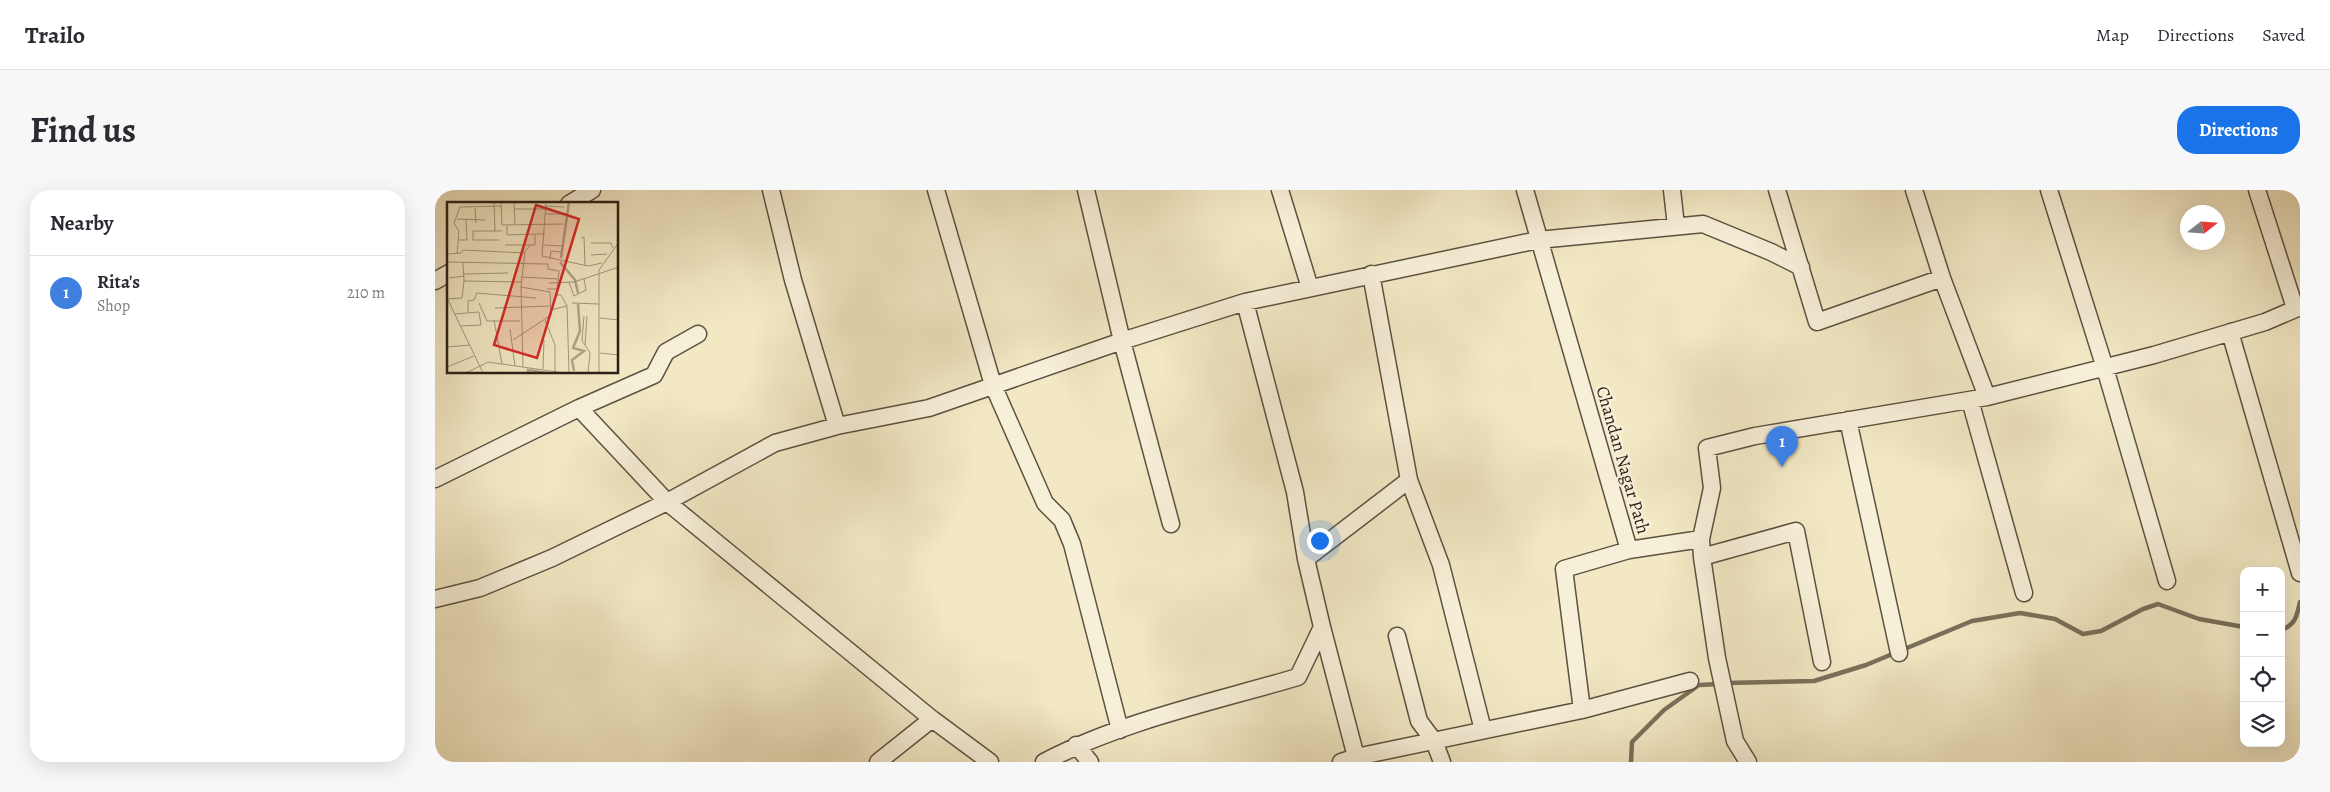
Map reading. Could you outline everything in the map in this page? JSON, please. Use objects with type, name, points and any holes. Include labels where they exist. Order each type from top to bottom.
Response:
[{"type":"street","points":[[572,202],[592,190]]},
{"type":"street","points":[[771,190],[793,280],[837,426]]},
{"type":"street","points":[[936,190],[993,385],[1045,503],[1061,520],[1072,544],[1120,730]]},
{"type":"street","points":[[1086,190],[1122,341],[1171,524]]},
{"type":"street","points":[[1280,190],[1310,288]]},
{"type":"street","name":"Chandan Nagar Path","points":[[1525,190],[1629,550],[1564,570],[1582,710]]},
{"type":"street","points":[[1672,190],[1676,226]]},
{"type":"street","points":[[1777,190],[1817,322],[1942,278]]},
{"type":"street","points":[[1914,190],[1942,278],[1987,397]]},
{"type":"street","points":[[2049,190],[2105,368],[2167,581]]},
{"type":"street","points":[[1748,762],[1735,742],[1726,703],[1717,658],[1702,557],[1701,538],[1712,488],[1707,448],[1755,436],[1987,397],[2105,368],[2265,322],[2297,308],[2257,190]]},
{"type":"street","points":[[435,599],[481,588],[552,558],[667,502],[775,443],[837,426],[929,408],[1122,341],[1245,302],[1538,240],[1703,224],[1771,252],[1801,267]]},
{"type":"street","points":[[435,281],[447,274]]},
{"type":"street","points":[[1371,274],[1409,480],[1441,565],[1483,730]]},
{"type":"street","points":[[1245,302],[1295,492],[1306,559],[1349,760],[1582,710],[1690,681]]},
{"type":"street","points":[[2230,332],[2300,573]]},
{"type":"street","points":[[435,479],[579,408],[654,375],[666,352],[698,334]]},
{"type":"street","points":[[1970,400],[2024,593]]},
{"type":"street","points":[[579,408],[667,502],[932,719],[990,762]]},
{"type":"street","points":[[1848,420],[1899,652]]},
{"type":"street","points":[[1306,559],[1409,480]]},
{"type":"street","points":[[1702,557],[1796,531],[1822,662]]},
{"type":"street","points":[[1629,550],[1701,538]]},
{"type":"street","points":[[1044,762],[1076,745],[1120,730],[1298,677],[1322,627]]},
{"type":"street","points":[[1397,636],[1419,721],[1434,741],[1442,762]]},
{"type":"street","points":[[878,762],[932,719]]},
{"type":"street","points":[[1076,745],[1090,762]]},
{"type":"waterway","points":[[2285,628],[2293,622],[2297,615],[2300,602]]},
{"type":"waterway","points":[[1727,683],[1814,681],[1866,665],[1972,621],[2020,613],[2055,619],[2083,634],[2101,631],[2143,609],[2158,604],[2199,619],[2240,626]]},
{"type":"waterway","points":[[1631,762],[1632,742],[1664,710],[1699,685],[1719,684]]},
{"type":"place","name":"Rita's","points":[[1782,467]]}]
